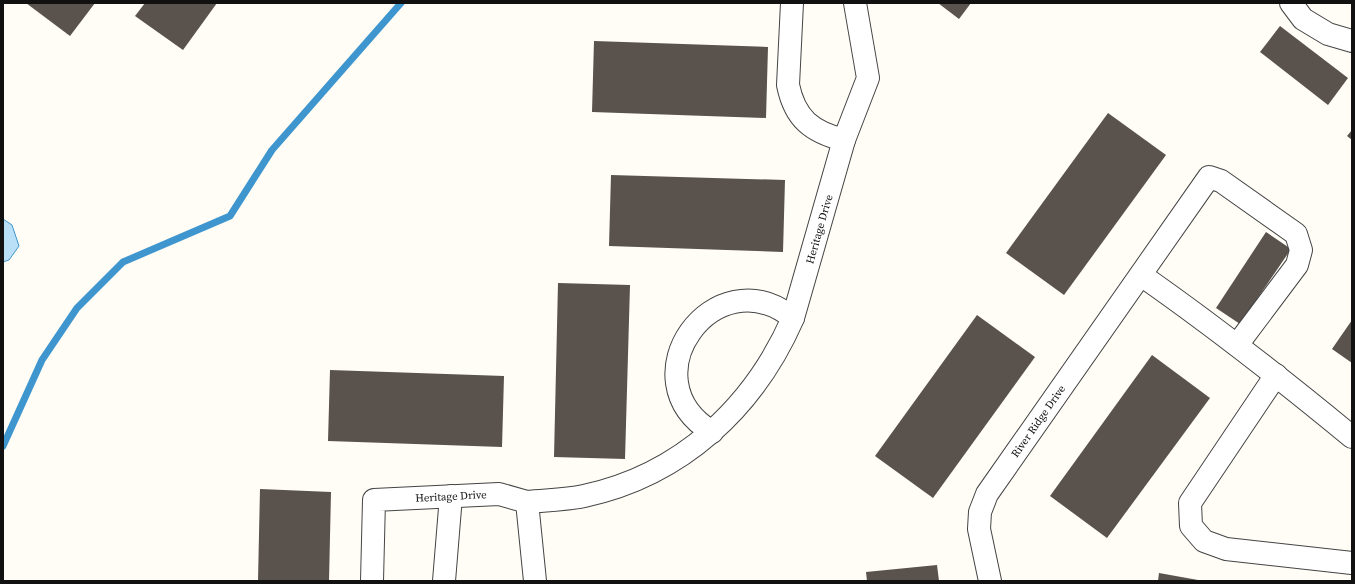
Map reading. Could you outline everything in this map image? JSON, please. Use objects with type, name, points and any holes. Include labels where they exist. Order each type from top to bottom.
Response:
[{"type":"street","points":[[792,3],[788,85],[790,96],[798,112],[813,128],[825,135],[844,140]]},
{"type":"street","name":"Heritage Drive","points":[[372,581],[374,500],[499,494],[527,502],[584,496],[632,481],[659,469],[687,452],[712,432],[741,403],[758,381],[782,343],[793,318],[844,140],[868,78],[855,3]]},
{"type":"street","points":[[1291,3],[1303,19],[1328,34],[1352,41]]},
{"type":"street","name":"River Ridge Drive","points":[[990,581],[979,529],[980,512],[987,494],[1209,177],[1221,181],[1296,234],[1301,250],[1298,264],[1237,345]]},
{"type":"street","points":[[1141,275],[1190,309],[1237,345],[1352,437]]},
{"type":"street","points":[[712,432],[698,424],[689,413],[678,388],[678,361],[681,347],[687,335],[705,315],[730,303],[757,301],[783,310],[793,318]]},
{"type":"street","points":[[1276,375],[1190,503],[1191,526],[1204,541],[1226,549],[1352,563]]},
{"type":"street","points":[[444,581],[451,496]]},
{"type":"street","points":[[527,502],[535,581]]},
{"type":"water","points":[[3,219],[12,225],[19,246],[9,260],[3,262]]},
{"type":"building","points":[[26,3],[95,3],[70,36]]},
{"type":"building","points":[[145,3],[217,3],[183,50],[135,16]]},
{"type":"building","points":[[938,3],[971,3],[959,19]]},
{"type":"building","points":[[1280,26],[1348,78],[1328,105],[1260,52]]},
{"type":"building","points":[[594,41],[768,47],[766,118],[592,112]]},
{"type":"building","points":[[1108,113],[1166,155],[1064,295],[1006,253]]},
{"type":"building","points":[[1352,130],[1352,140],[1347,136]]},
{"type":"building","points":[[611,175],[785,180],[783,252],[609,246]]},
{"type":"building","points":[[1266,232],[1291,249],[1240,324],[1216,308]]},
{"type":"building","points":[[558,283],[630,285],[625,459],[554,457]]},
{"type":"building","points":[[977,315],[1035,357],[933,498],[875,456]]},
{"type":"building","points":[[1352,320],[1352,363],[1332,349]]},
{"type":"building","points":[[1152,355],[1210,398],[1107,538],[1050,496]]},
{"type":"building","points":[[330,370],[504,376],[502,447],[328,441]]},
{"type":"building","points":[[260,489],[331,492],[329,581],[258,581]]},
{"type":"building","points":[[937,565],[939,581],[867,581],[866,572]]},
{"type":"building","points":[[1159,573],[1198,580],[1198,581],[1158,581]]},
{"type":"waterway","points":[[3,446],[42,360],[77,308],[123,262],[230,216],[272,150],[401,3]]}]
